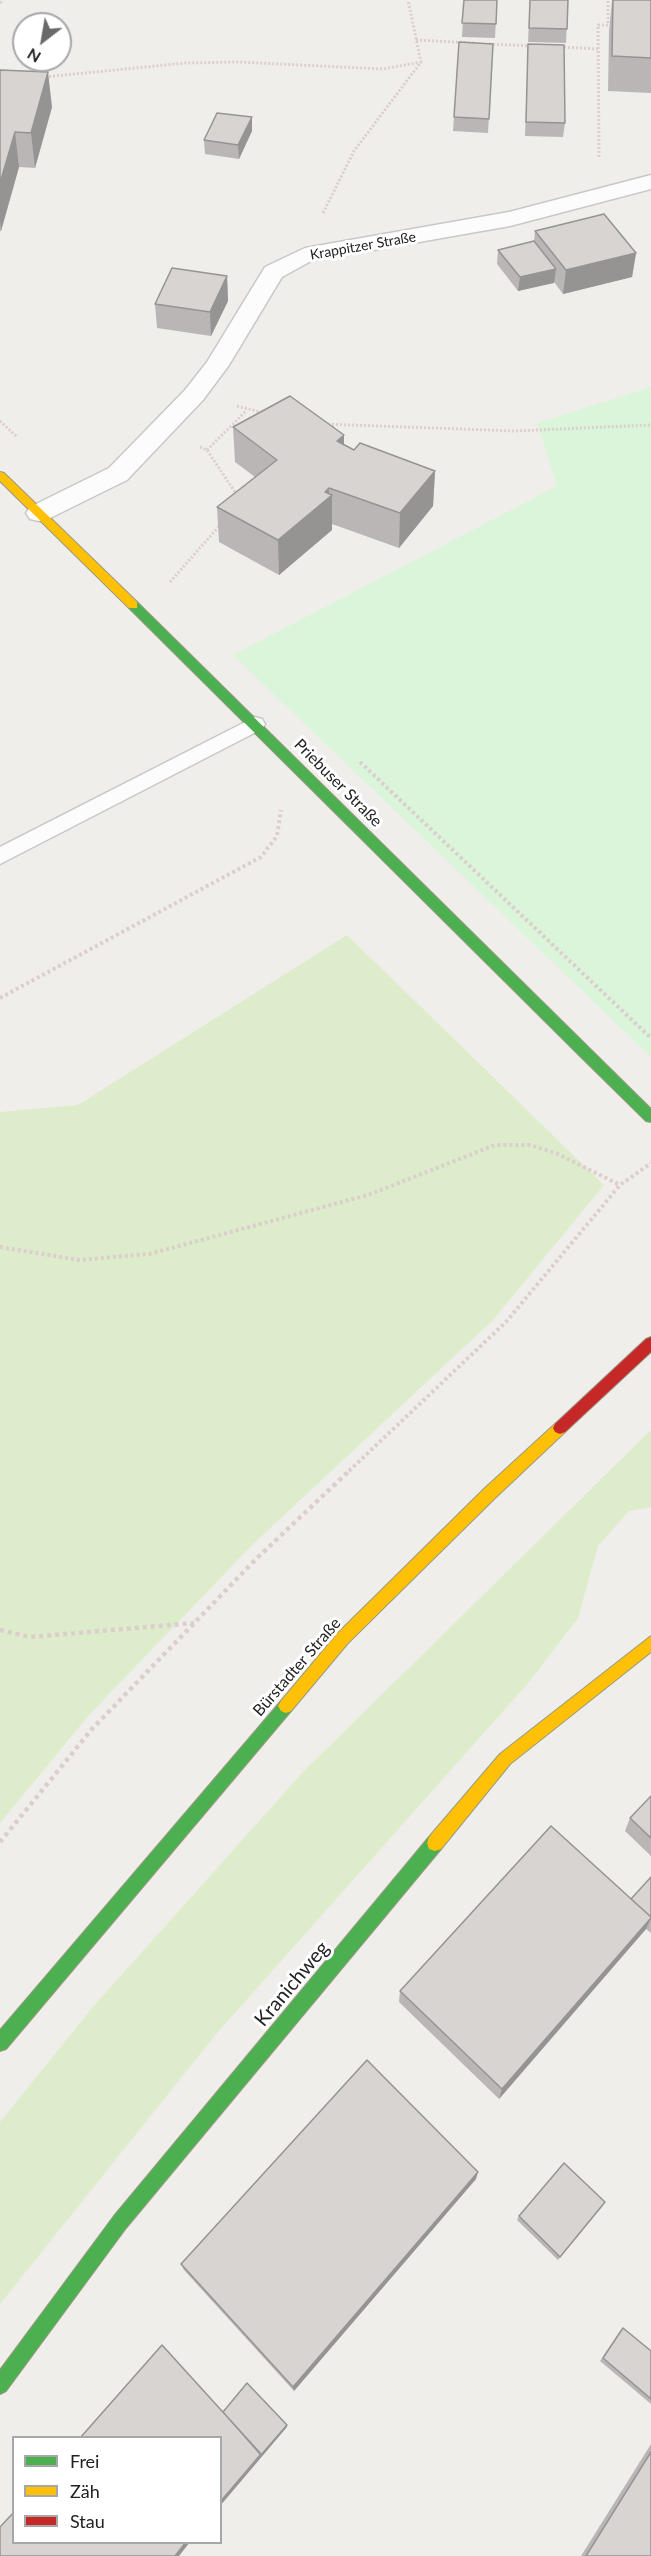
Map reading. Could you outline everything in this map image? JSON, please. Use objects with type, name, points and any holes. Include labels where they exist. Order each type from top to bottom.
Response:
[{"type":"street","name":"Krappitzer Straße","points":[[39,513],[118,474],[159,432],[194,395],[217,365],[273,272],[305,255],[510,219],[651,182]]},
{"type":"street","name":"Priebuser Straße","points":[[0,474],[315,783],[452,923],[651,1117]]},
{"type":"street","name":"Bürstadter Straße","points":[[0,2043],[343,1638],[489,1494],[651,1343]]},
{"type":"street","name":"Kranichweg","points":[[0,2385],[120,2222],[505,1759],[651,1643]]},
{"type":"lane","points":[[0,856],[255,724]]},
{"type":"path","points":[[305,255],[308,243],[354,151],[421,62],[408,0]]},
{"type":"path","points":[[600,196],[598,25],[608,26],[608,0]]},
{"type":"path","points":[[416,40],[542,46]]},
{"type":"path","points":[[554,47],[599,49]]},
{"type":"path","points":[[40,78],[185,63],[238,62],[383,69],[421,62]]},
{"type":"path","points":[[194,395],[270,415]]},
{"type":"path","points":[[207,450],[248,409]]},
{"type":"path","points":[[315,423],[515,431],[651,425]]},
{"type":"path","points":[[159,432],[207,450],[241,501]]},
{"type":"path","points":[[170,582],[225,519]]},
{"type":"path","points":[[0,998],[261,857],[274,845],[279,831],[282,806],[315,783]]},
{"type":"path","points":[[0,1247],[79,1260],[149,1254],[368,1195],[495,1145],[530,1145],[558,1154],[620,1185]]},
{"type":"path","points":[[0,1842],[92,1729],[256,1559],[506,1322],[620,1185],[651,1163]]},
{"type":"path","points":[[0,1630],[30,1637],[195,1623]]},
{"type":"green space","points":[[651,387],[651,1057],[233,655],[557,486],[537,423]]},
{"type":"green space","points":[[347,935],[604,1185],[493,1320],[251,1546],[89,1715],[0,1823],[0,1112],[78,1105]]},
{"type":"green space","points":[[651,1430],[651,1507],[629,1511],[598,1546],[578,1618],[529,1682],[217,2033],[0,2304],[0,2122],[92,2008],[303,1772]]},
{"type":"building","points":[[464,0],[497,0],[496,24],[462,23]]},
{"type":"building","points":[[530,0],[568,0],[567,29],[529,28]]},
{"type":"building","points":[[613,0],[651,0],[651,58],[612,56]]},
{"type":"building","points":[[459,42],[493,44],[489,119],[454,117]]},
{"type":"building","points":[[528,44],[564,45],[565,123],[526,122]]},
{"type":"building","points":[[0,70],[48,72],[31,133],[15,132],[0,183]]},
{"type":"building","points":[[217,113],[252,117],[238,145],[204,140]]},
{"type":"building","points":[[604,214],[636,253],[566,270],[535,231]]},
{"type":"building","points":[[534,241],[556,269],[520,277],[498,250]]},
{"type":"building","points":[[172,268],[227,276],[210,312],[155,304]]},
{"type":"building","points":[[290,396],[344,435],[337,441],[354,450],[360,443],[435,471],[400,513],[329,488],[325,492],[332,495],[278,540],[217,507],[277,460],[233,427]]},
{"type":"building","points":[[651,1796],[651,1838],[630,1818]]},
{"type":"building","points":[[551,1826],[651,1918],[502,2089],[400,1991]]},
{"type":"building","points":[[651,1877],[651,1917],[631,1899]]},
{"type":"building","points":[[367,2060],[478,2172],[293,2387],[181,2264]]},
{"type":"building","points":[[564,2163],[605,2202],[560,2257],[519,2216]]},
{"type":"building","points":[[623,2328],[651,2351],[651,2399],[603,2358]]},
{"type":"building","points":[[162,2345],[261,2454],[222,2500],[222,2436],[82,2436]]},
{"type":"building","points":[[247,2383],[287,2425],[261,2455],[223,2412]]},
{"type":"building","points":[[651,2452],[651,2556],[586,2556]]},
{"type":"building","points":[[12,2514],[12,2544],[184,2544],[175,2556],[0,2556],[0,2527]]},
{"type":"traffic: fast","points":[[133,605],[651,1117]]},
{"type":"traffic: fast","points":[[0,2043],[286,1706]]},
{"type":"traffic: fast","points":[[0,2385],[120,2222],[435,1843]]},
{"type":"traffic: slow","points":[[0,475],[133,605]]},
{"type":"traffic: slow","points":[[286,1706],[343,1638],[489,1494],[560,1428]]},
{"type":"traffic: slow","points":[[435,1843],[505,1759],[651,1643]]},
{"type":"traffic: jam","points":[[560,1428],[651,1343]]}]
